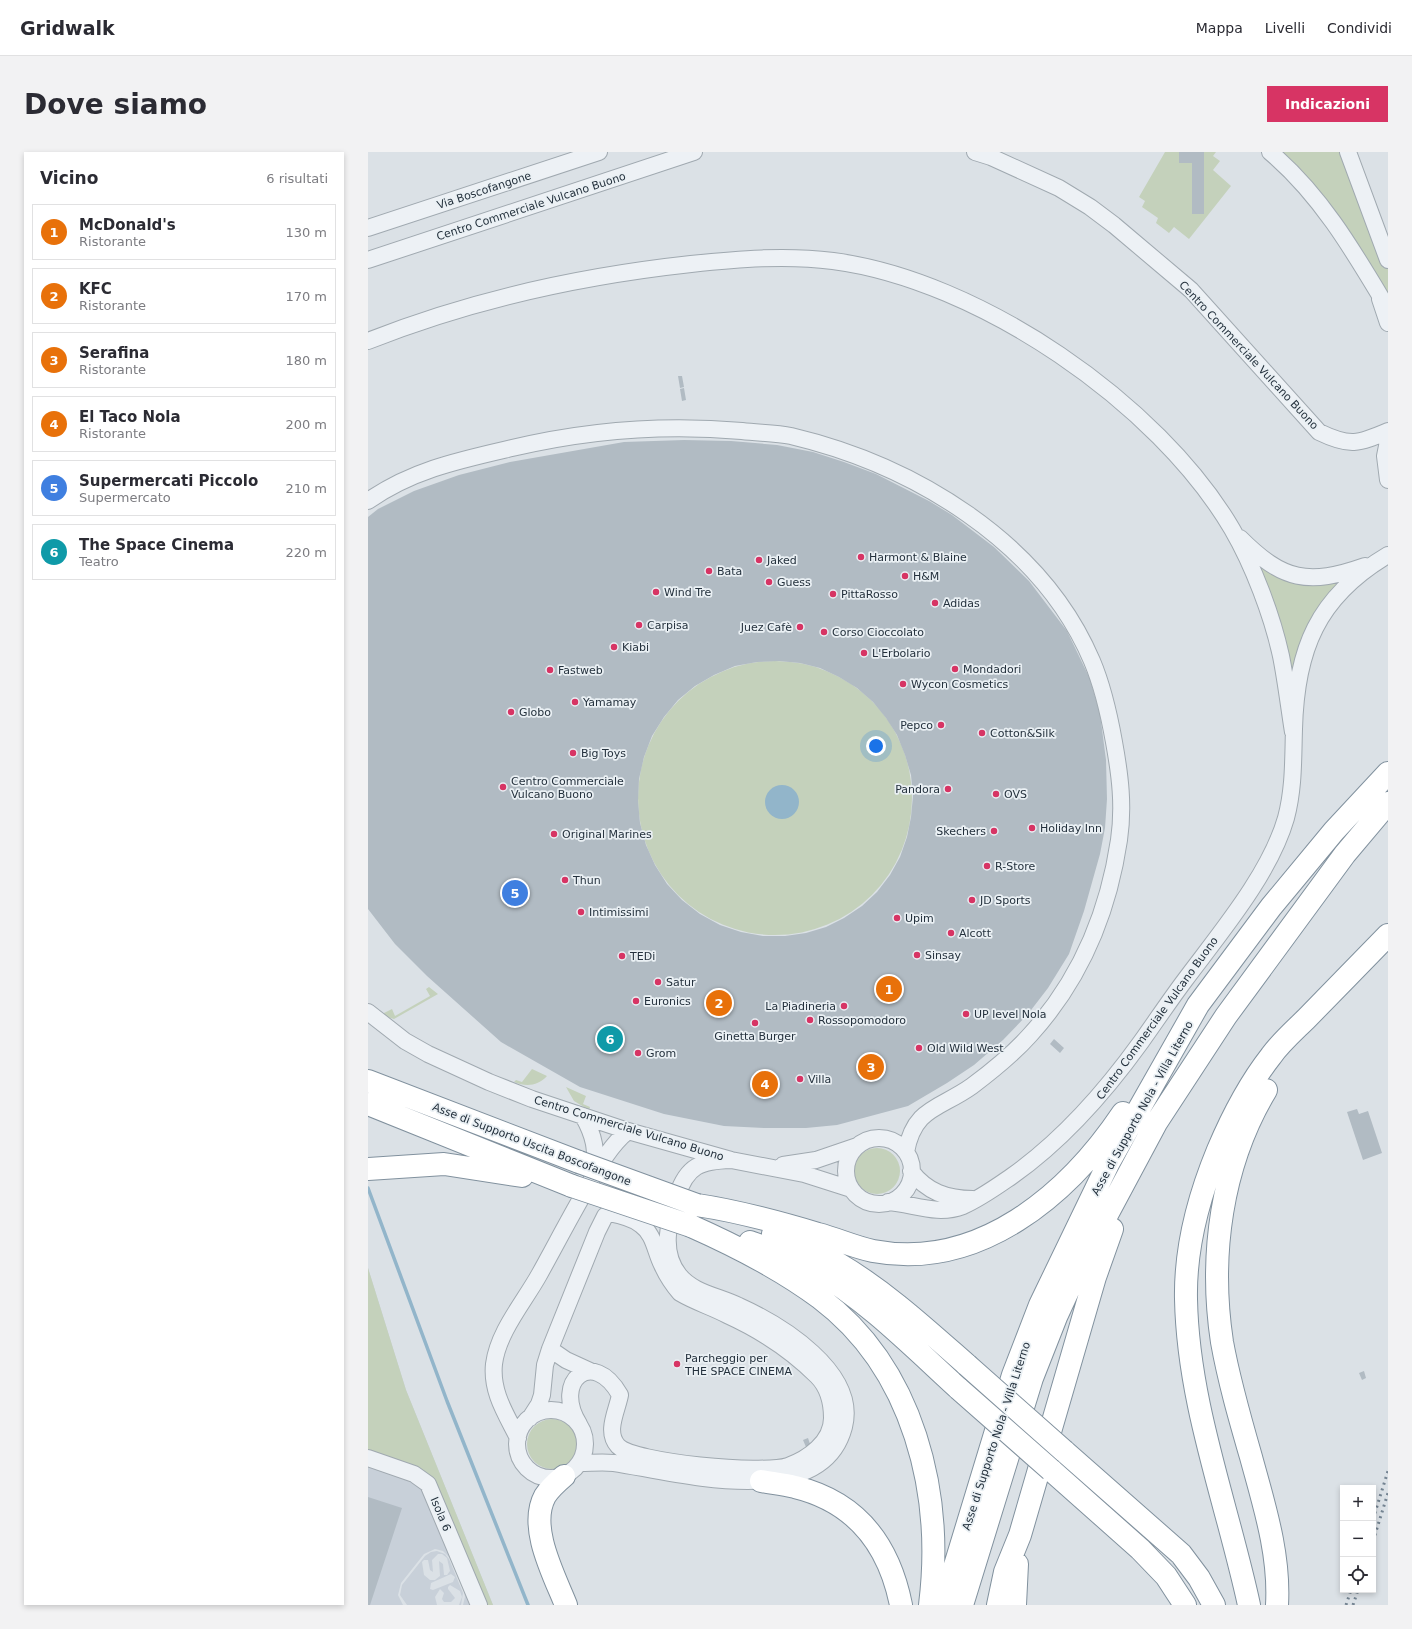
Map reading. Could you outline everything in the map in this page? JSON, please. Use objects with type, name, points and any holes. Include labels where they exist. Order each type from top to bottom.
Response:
[{"type":"highway","name":"Asse di Supporto Nola - Villa Literno","points":[[943,1605],[1013,1375],[1040,1305],[1109,1162],[1198,1005],[1271,907],[1334,831],[1388,773]]},
{"type":"highway","name":"Asse di Supporto Nola - Villa Literno","points":[[962,1605],[1032,1378],[1056,1317],[1080,1265],[1156,1123],[1226,1016],[1291,925],[1345,854],[1388,803]]},
{"type":"highway","points":[[1250,1605],[1197,1395],[1189,1345],[1186,1297],[1187,1273],[1199,1202],[1212,1163],[1227,1128],[1245,1094],[1271,1055],[1388,935]]},
{"type":"highway","points":[[697,1204],[732,1210],[874,1251],[905,1254],[933,1253],[962,1247],[994,1235],[1021,1219],[1048,1198],[1085,1163],[1113,1128],[1198,1005]]},
{"type":"highway","points":[[1277,1605],[1276,1563],[1269,1525],[1235,1400],[1222,1342],[1217,1281],[1218,1245],[1222,1212],[1239,1145],[1254,1110],[1312,1012]]},
{"type":"highway","name":"Asse di Supporto Uscita Boscofangone","points":[[368,1082],[587,1168],[697,1204]]},
{"type":"highway","name":"Asse di Supporto Uscita Boscofangone","points":[[368,1104],[572,1186],[691,1226]]},
{"type":"highway","points":[[998,1605],[1005,1572],[1020,1535],[1095,1277],[1111,1231],[1156,1123]]},
{"type":"highway","points":[[372,1170],[444,1164],[500,1172],[572,1186]]},
{"type":"highway","points":[[697,1204],[809,1248],[837,1262],[905,1310],[1181,1554],[1199,1578],[1214,1605]]},
{"type":"highway","points":[[691,1226],[730,1234],[814,1268],[864,1304],[1140,1549],[1166,1576],[1185,1605]]},
{"type":"highway","points":[[691,1226],[753,1255],[821,1299],[851,1327],[881,1364],[898,1392],[921,1452],[928,1482],[934,1524],[934,1576],[930,1605]]},
{"type":"highway","points":[[566,1605],[542,1543],[539,1525],[540,1509],[545,1497],[552,1487],[572,1470]]},
{"type":"highway","points":[[761,1481],[795,1487],[818,1495],[840,1505],[860,1522],[876,1539],[888,1561],[897,1585],[901,1605]]},
{"type":"highway","points":[[1015,1605],[1015,1582],[1020,1535]]},
{"type":"street","name":"Via Boscofangone","points":[[368,228],[599,152]]},
{"type":"street","name":"Centro Commerciale Vulcano Buono","points":[[368,260],[694,152]]},
{"type":"street","name":"Centro Commerciale Vulcano Buono","points":[[975,152],[991,157],[1059,188],[1090,207],[1114,225],[1191,290],[1319,432],[1334,439],[1353,443],[1362,442],[1388,431]]},
{"type":"street","points":[[1270,152],[1311,193],[1333,221],[1388,309]]},
{"type":"street","points":[[1348,152],[1388,260]]},
{"type":"street","points":[[368,341],[426,320],[528,291],[657,267],[731,260],[793,257],[851,264],[896,276],[938,290],[1007,322],[1048,347],[1121,402],[1158,434],[1205,490],[1232,530],[1254,576],[1275,632],[1281,655],[1293,732]]},
{"type":"street","points":[[1377,290],[1388,323]]},
{"type":"street","points":[[368,501],[390,485],[426,470],[480,454],[582,434],[615,430],[698,427],[780,434],[836,450],[870,462],[909,479],[951,504],[996,537],[1026,564],[1045,586],[1070,621],[1091,659],[1109,711],[1121,785],[1122,811],[1119,840],[1109,892],[1091,944],[1078,968],[1046,1016],[1030,1036],[991,1071],[969,1088],[925,1113],[911,1133],[906,1152],[910,1162],[910,1181],[898,1198],[888,1202]]},
{"type":"street","points":[[1388,442],[1386,456],[1388,480]]},
{"type":"street","points":[[1232,530],[1264,560],[1282,571],[1305,577],[1320,578],[1338,575],[1382,558]]},
{"type":"street","points":[[1293,732],[1297,683],[1306,647],[1314,629],[1326,610],[1354,580],[1382,558]]},
{"type":"street","name":"Centro Commerciale Vulcano Buono","points":[[368,1012],[405,1041],[434,1057],[489,1082],[583,1116],[628,1131],[732,1160],[804,1174],[851,1189],[859,1197],[868,1202],[878,1204],[888,1202],[904,1203],[928,1210],[939,1211],[952,1209],[976,1199],[1022,1170],[1050,1146],[1098,1098],[1141,1042],[1248,893],[1270,854],[1286,818],[1293,776],[1293,732]]},
{"type":"street","points":[[518,1438],[497,1395],[494,1364],[498,1348],[506,1330],[539,1275],[596,1150],[594,1139],[583,1116]]},
{"type":"street","points":[[587,1168],[628,1131]]},
{"type":"street","name":"Centro Commerciale Vulcano Buono","points":[[768,1166],[795,1164],[816,1160],[857,1146],[866,1140],[877,1138],[888,1140],[898,1145],[906,1152]]},
{"type":"street","points":[[851,1189],[847,1181],[846,1167],[851,1153],[857,1146]]},
{"type":"street","points":[[579,1424],[571,1416],[556,1411],[539,1412],[530,1418],[524,1423],[518,1438],[517,1448],[520,1458],[526,1467],[534,1474],[543,1478],[554,1478],[572,1470],[612,1463],[701,1478],[761,1481],[792,1477],[820,1464],[830,1454],[838,1442],[844,1427],[846,1411],[843,1395],[836,1379],[826,1366],[808,1350],[760,1317],[687,1283],[678,1274],[672,1262],[668,1250],[667,1233],[681,1184],[686,1175],[698,1165],[732,1160]]},
{"type":"street","points":[[911,1171],[928,1188],[942,1195],[958,1199],[976,1199]]},
{"type":"street","points":[[530,1418],[539,1404],[542,1395],[545,1366],[550,1349],[597,1232],[605,1216],[609,1213],[637,1222],[643,1226],[652,1238],[662,1264],[673,1285],[680,1293],[758,1331],[782,1346],[818,1378],[828,1393],[832,1410],[832,1423],[826,1438],[817,1449],[801,1460],[786,1466],[714,1467],[628,1453],[614,1442],[612,1436],[612,1426],[620,1394],[614,1383],[605,1375],[590,1371],[566,1360],[550,1349]]},
{"type":"street","points":[[572,1470],[584,1454],[585,1444],[584,1433],[573,1415],[569,1393],[571,1386],[577,1378],[590,1371]]},
{"type":"street","name":"Isola 6","points":[[368,1458],[414,1474],[428,1484],[479,1605]]},
{"type":"shaded area","points":[[368,1268],[406,1390],[493,1605],[463,1605],[465,1597],[464,1589],[451,1559],[443,1551],[435,1549],[424,1554],[401,1583],[398,1595],[403,1605],[368,1605]]},
{"type":"shaded area","points":[[437,1551],[445,1554],[449,1559],[463,1593],[461,1605],[459,1605],[462,1597],[460,1591],[450,1585],[448,1589],[455,1598],[451,1602],[444,1602],[442,1599],[444,1593],[440,1589],[435,1597],[437,1605],[407,1605],[400,1595],[402,1585],[425,1556],[431,1552]],"holes":[[[438,1554],[442,1554],[447,1558],[450,1571],[447,1575],[444,1575],[443,1564],[439,1561],[440,1576],[435,1580],[430,1580],[424,1575],[422,1562],[424,1560],[428,1560],[430,1570],[433,1572],[432,1560]],[[451,1574],[455,1577],[453,1582],[433,1590],[430,1589],[431,1583]]]},
{"type":"green space","points":[[1165,152],[1179,152],[1179,163],[1192,163],[1192,214],[1204,214],[1204,152],[1216,152],[1213,156],[1220,161],[1213,170],[1231,186],[1189,239],[1174,227],[1169,233],[1156,223],[1158,218],[1142,207],[1145,201],[1139,197]]},
{"type":"green space","points":[[1282,152],[1346,152],[1388,267],[1388,296],[1353,238],[1328,201],[1299,168]]},
{"type":"green space","points":[[1253,558],[1274,574],[1295,583],[1317,584],[1343,581],[1290,684]]},
{"type":"green space","points":[[762,661],[788,661],[802,663],[828,671],[851,684],[872,701],[889,722],[902,745],[910,771],[912,798],[910,825],[902,851],[889,874],[872,895],[851,912],[828,925],[802,933],[788,935],[762,935],[748,933],[722,925],[710,919],[688,904],[669,885],[654,863],[648,851],[640,825],[638,811],[638,785],[640,771],[648,745],[654,733],[669,711],[688,692],[710,677],[722,671],[748,663]]},
{"type":"green space","points":[[429,987],[438,994],[394,1019],[384,1016],[384,1013],[392,1009],[395,1016],[430,996],[426,989]]},
{"type":"green space","points":[[532,1069],[547,1076],[540,1082],[532,1085],[523,1085],[514,1082],[516,1080],[522,1082]]},
{"type":"green space","points":[[566,1087],[586,1096],[583,1104],[590,1107],[589,1110],[574,1101]]},
{"type":"green space","points":[[872,1148],[882,1148],[890,1152],[896,1158],[900,1166],[900,1176],[896,1184],[890,1190],[882,1194],[872,1194],[864,1190],[858,1184],[854,1176],[854,1166],[858,1158],[864,1152]]},
{"type":"green space","points":[[368,1268],[406,1390],[493,1605],[485,1605],[442,1497],[368,1453]]},
{"type":"green space","points":[[547,1419],[557,1419],[570,1426],[577,1439],[577,1449],[570,1462],[557,1469],[547,1469],[538,1465],[531,1458],[527,1449],[527,1439],[531,1430],[538,1423]]},
{"type":"water","points":[[782,785],[794,790],[799,802],[794,814],[782,819],[770,814],[765,802],[770,790]]},
{"type":"building","points":[[1179,152],[1204,152],[1204,214],[1192,214],[1192,163],[1179,163]]},
{"type":"building","points":[[678,376],[682,376],[684,387],[680,388]]},
{"type":"building","points":[[684,388],[686,400],[682,401],[680,389]]},
{"type":"building","name":"Centro Commerciale Vulcano Buono","points":[[684,440],[731,441],[777,445],[813,452],[876,474],[929,501],[952,515],[994,547],[1029,581],[1067,631],[1090,679],[1100,714],[1106,760],[1107,799],[1105,828],[1100,854],[1084,911],[1069,954],[1048,988],[1028,1014],[1003,1040],[974,1065],[908,1106],[837,1125],[806,1128],[724,1126],[664,1114],[580,1087],[501,1042],[427,976],[395,944],[368,909],[368,517],[378,509],[414,491],[459,475],[510,462],[624,442]],"holes":[[[779,661],[800,663],[820,668],[857,688],[873,702],[886,718],[897,735],[911,775],[913,796],[911,817],[907,837],[900,857],[890,875],[877,892],[862,906],[844,918],[826,927],[806,933],[785,936],[763,936],[741,932],[720,925],[700,914],[682,900],[667,884],[655,865],[646,845],[640,823],[638,801],[639,779],[644,757],[652,736],[664,717],[678,700],[695,686],[714,675],[735,666],[757,662]]]},
{"type":"building","points":[[1054,1039],[1064,1048],[1060,1053],[1050,1044]]},
{"type":"building","points":[[1357,1109],[1359,1114],[1368,1111],[1382,1153],[1363,1160],[1347,1112]]},
{"type":"building","points":[[1364,1371],[1366,1378],[1362,1380],[1359,1373]]},
{"type":"building","points":[[808,1438],[810,1444],[806,1447],[803,1440]]},
{"type":"building","points":[[368,1497],[402,1508],[370,1605],[368,1605]]},
{"type":"waterway","points":[[368,1188],[447,1401],[528,1605]]},
{"type":"railway","points":[[1376,1509],[1388,1471]]},
{"type":"railway","points":[[1376,1531],[1388,1493]]},
{"type":"railway","points":[[1346,1605],[1350,1593]]},
{"type":"railway","points":[[1353,1605],[1357,1593]]},
{"type":"place","name":"Harmont & Blaine","points":[[861,557]]},
{"type":"place","name":"Jaked","points":[[759,560]]},
{"type":"place","name":"Bata","points":[[709,571]]},
{"type":"place","name":"H&M","points":[[905,576]]},
{"type":"place","name":"Guess","points":[[769,582]]},
{"type":"place","name":"Wind Tre","points":[[656,592]]},
{"type":"place","name":"PittaRosso","points":[[833,594]]},
{"type":"place","name":"Adidas","points":[[935,603]]},
{"type":"place","name":"Carpisa","points":[[639,625]]},
{"type":"place","name":"Juez Cafè","points":[[800,627]]},
{"type":"place","name":"Corso Cioccolato","points":[[824,632]]},
{"type":"place","name":"Kiabi","points":[[614,647]]},
{"type":"place","name":"L'Erbolario","points":[[864,653]]},
{"type":"place","name":"Mondadori","points":[[955,669]]},
{"type":"place","name":"Fastweb","points":[[550,670]]},
{"type":"place","name":"Wycon Cosmetics","points":[[903,684]]},
{"type":"place","name":"Yamamay","points":[[575,702]]},
{"type":"place","name":"Globo","points":[[511,712]]},
{"type":"place","name":"Pepco","points":[[941,725]]},
{"type":"place","name":"Cotton&Silk","points":[[982,733]]},
{"type":"place","name":"Big Toys","points":[[573,753]]},
{"type":"place","name":"Centro Commerciale Vulcano Buono","points":[[503,787]]},
{"type":"place","name":"Pandora","points":[[948,789]]},
{"type":"place","name":"OVS","points":[[996,794]]},
{"type":"place","name":"Holiday Inn","points":[[1032,828]]},
{"type":"place","name":"Skechers","points":[[994,831]]},
{"type":"place","name":"Original Marines","points":[[554,834]]},
{"type":"place","name":"R-Store","points":[[987,866]]},
{"type":"place","name":"Thun","points":[[565,880]]},
{"type":"place","name":"Supermercati Piccolo","points":[[515,893]]},
{"type":"place","name":"JD Sports","points":[[972,900]]},
{"type":"place","name":"Intimissimi","points":[[581,912]]},
{"type":"place","name":"Upim","points":[[897,918]]},
{"type":"place","name":"Alcott","points":[[951,933]]},
{"type":"place","name":"Sinsay","points":[[917,955]]},
{"type":"place","name":"TEDi","points":[[622,956]]},
{"type":"place","name":"Satur","points":[[658,982]]},
{"type":"place","name":"McDonald's","points":[[889,989]]},
{"type":"place","name":"Euronics","points":[[636,1001]]},
{"type":"place","name":"KFC","points":[[719,1003]]},
{"type":"place","name":"La Piadineria","points":[[844,1006]]},
{"type":"place","name":"UP level Nola","points":[[966,1014]]},
{"type":"place","name":"Rossopomodoro","points":[[810,1020]]},
{"type":"place","name":"Ginetta Burger","points":[[755,1023]]},
{"type":"place","name":"The Space Cinema","points":[[610,1039]]},
{"type":"place","name":"Old Wild West","points":[[919,1048]]},
{"type":"place","name":"Grom","points":[[638,1053]]},
{"type":"place","name":"Serafina","points":[[871,1067]]},
{"type":"place","name":"Villa","points":[[800,1079]]},
{"type":"place","name":"El Taco Nola","points":[[765,1084]]},
{"type":"place","name":"Parcheggio per THE SPACE CINEMA","points":[[677,1364]]}]
